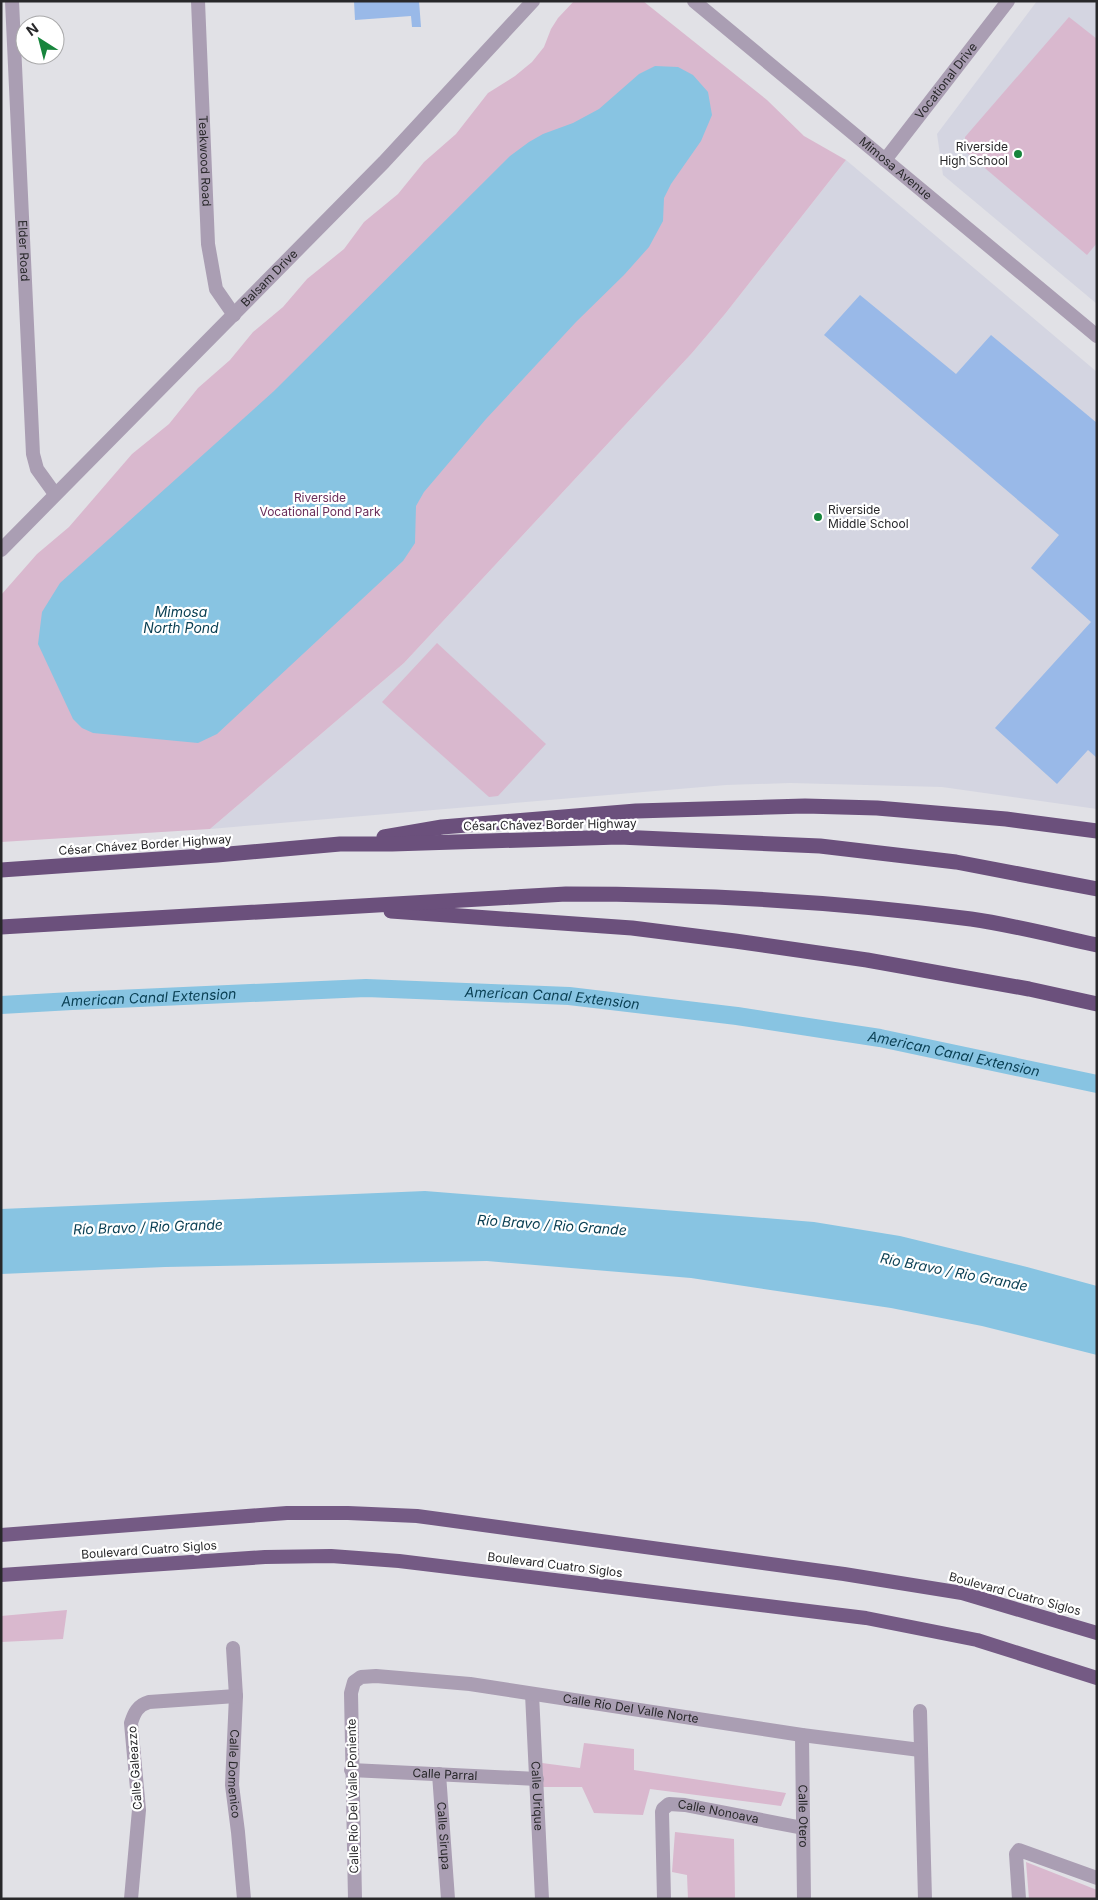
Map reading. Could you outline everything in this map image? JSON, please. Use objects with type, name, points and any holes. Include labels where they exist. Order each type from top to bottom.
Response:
[{"type":"highway","points":[[340,844],[442,827],[636,811],[795,806],[887,808],[1006,819],[1097,831]]},
{"type":"highway","name":"César Chávez Border Highway","points":[[1,870],[207,856],[340,844],[619,837],[820,846],[956,862],[1097,889]]},
{"type":"highway","points":[[1,927],[566,894],[658,894],[812,902],[971,920],[1097,945]]},
{"type":"highway","points":[[312,908],[632,928],[867,960],[1029,989],[1097,1004]]},
{"type":"highway","name":"Boulevard Cuatro Siglos","points":[[1,1535],[287,1513],[417,1516],[844,1574],[962,1593],[1097,1633]]},
{"type":"highway","name":"Boulevard Cuatro Siglos","points":[[1,1575],[265,1557],[331,1556],[399,1561],[866,1618],[977,1640],[1097,1678]]},
{"type":"street","name":"Elder Road","points":[[12,1],[33,454],[37,469],[55,494]]},
{"type":"street","name":"Teakwood Road","points":[[198,1],[208,244],[216,289],[234,315]]},
{"type":"street","name":"Balsam Drive","points":[[1,550],[384,162],[533,1]]},
{"type":"street","name":"Mimosa Avenue","points":[[694,1],[1097,336]]},
{"type":"street","name":"Vocational Drive","points":[[885,160],[1008,1]]},
{"type":"street","name":"Calle Domenico","points":[[233,1648],[236,1696],[232,1785],[244,1899]]},
{"type":"street","name":"Calle Río Del Valle Norte","points":[[351,1693],[354,1682],[357,1679],[376,1676],[470,1684],[802,1735],[920,1750]]},
{"type":"street","name":"Calle Río Del Valle Poniente","points":[[351,1693],[355,1899]]},
{"type":"street","name":"Calle Urique","points":[[532,1694],[542,1899]]},
{"type":"street","name":"Calle Galeazzo","points":[[131,1899],[139,1810],[131,1723],[134,1713],[140,1706],[149,1702],[236,1696]]},
{"type":"street","points":[[920,1710],[925,1899]]},
{"type":"street","name":"Calle Otero","points":[[802,1735],[804,1899]]},
{"type":"street","name":"Calle Parral","points":[[351,1770],[537,1779]]},
{"type":"street","name":"Calle Sirupa","points":[[439,1774],[448,1899]]},
{"type":"street","name":"Calle Nonoava","points":[[664,1899],[662,1812],[668,1804],[685,1805],[803,1828]]},
{"type":"street","points":[[1019,1899],[1016,1854],[1020,1850],[1097,1878]]},
{"type":"shaded area","name":"Riverside High School","points":[[1037,1],[1097,1],[1097,304],[943,175],[937,134]]},
{"type":"shaded area","name":"Riverside Middle School","points":[[846,160],[1097,372],[1097,809],[942,787],[790,783],[726,785],[210,829],[404,663],[692,353]]},
{"type":"green space","name":"Riverside Vocational Pond Park","points":[[574,1],[643,1],[767,100],[804,136],[846,160],[692,353],[404,663],[210,829],[1,842],[1,595],[37,554],[69,527],[132,454],[169,424],[198,388],[230,360],[253,332],[283,307],[307,279],[344,249],[364,222],[398,194],[424,162],[456,134],[488,93],[515,76],[532,62],[544,47],[551,29],[558,18]]},
{"type":"green space","points":[[1069,17],[1097,39],[1097,243],[1087,255],[966,152],[965,137]]},
{"type":"green space","points":[[437,643],[546,744],[498,796],[489,797],[382,702]]},
{"type":"green space","points":[[67,1610],[63,1639],[1,1642],[1,1616]]},
{"type":"green space","points":[[584,1743],[634,1749],[634,1770],[786,1793],[781,1806],[650,1789],[643,1815],[594,1813],[582,1787],[543,1787],[542,1763],[580,1768]]},
{"type":"green space","points":[[675,1832],[734,1839],[735,1899],[688,1899],[687,1875],[672,1872]]},
{"type":"green space","points":[[1026,1862],[1097,1890],[1097,1899],[1029,1899]]},
{"type":"water","name":"Mimosa North Pond","points":[[655,66],[678,67],[693,75],[708,92],[712,115],[701,141],[671,184],[664,198],[663,221],[649,247],[486,419],[424,492],[416,506],[415,543],[403,561],[217,734],[198,743],[93,733],[82,728],[73,719],[38,644],[42,612],[60,583],[274,391],[510,156],[543,134],[573,123],[599,109],[639,74]]},
{"type":"water","name":"Río Bravo / Rio Grande","points":[[425,1191],[814,1222],[900,1236],[1097,1286],[1097,1355],[982,1326],[891,1308],[691,1278],[487,1261],[165,1267],[1,1274],[1,1209]]},
{"type":"building","points":[[354,1],[419,1],[421,27],[412,27],[411,16],[355,20]]},
{"type":"building","points":[[860,295],[956,374],[991,335],[1097,423],[1097,758],[1088,750],[1057,784],[995,728],[1091,622],[1031,568],[1059,535],[824,335]]},
{"type":"waterway","name":"American Canal Extension","points":[[1,1005],[366,988],[569,996],[737,1016],[880,1038],[1097,1084]]},
{"type":"place","name":"Riverside High School","points":[[1018,154]]},
{"type":"place","name":"Riverside Middle School","points":[[818,517]]}]
